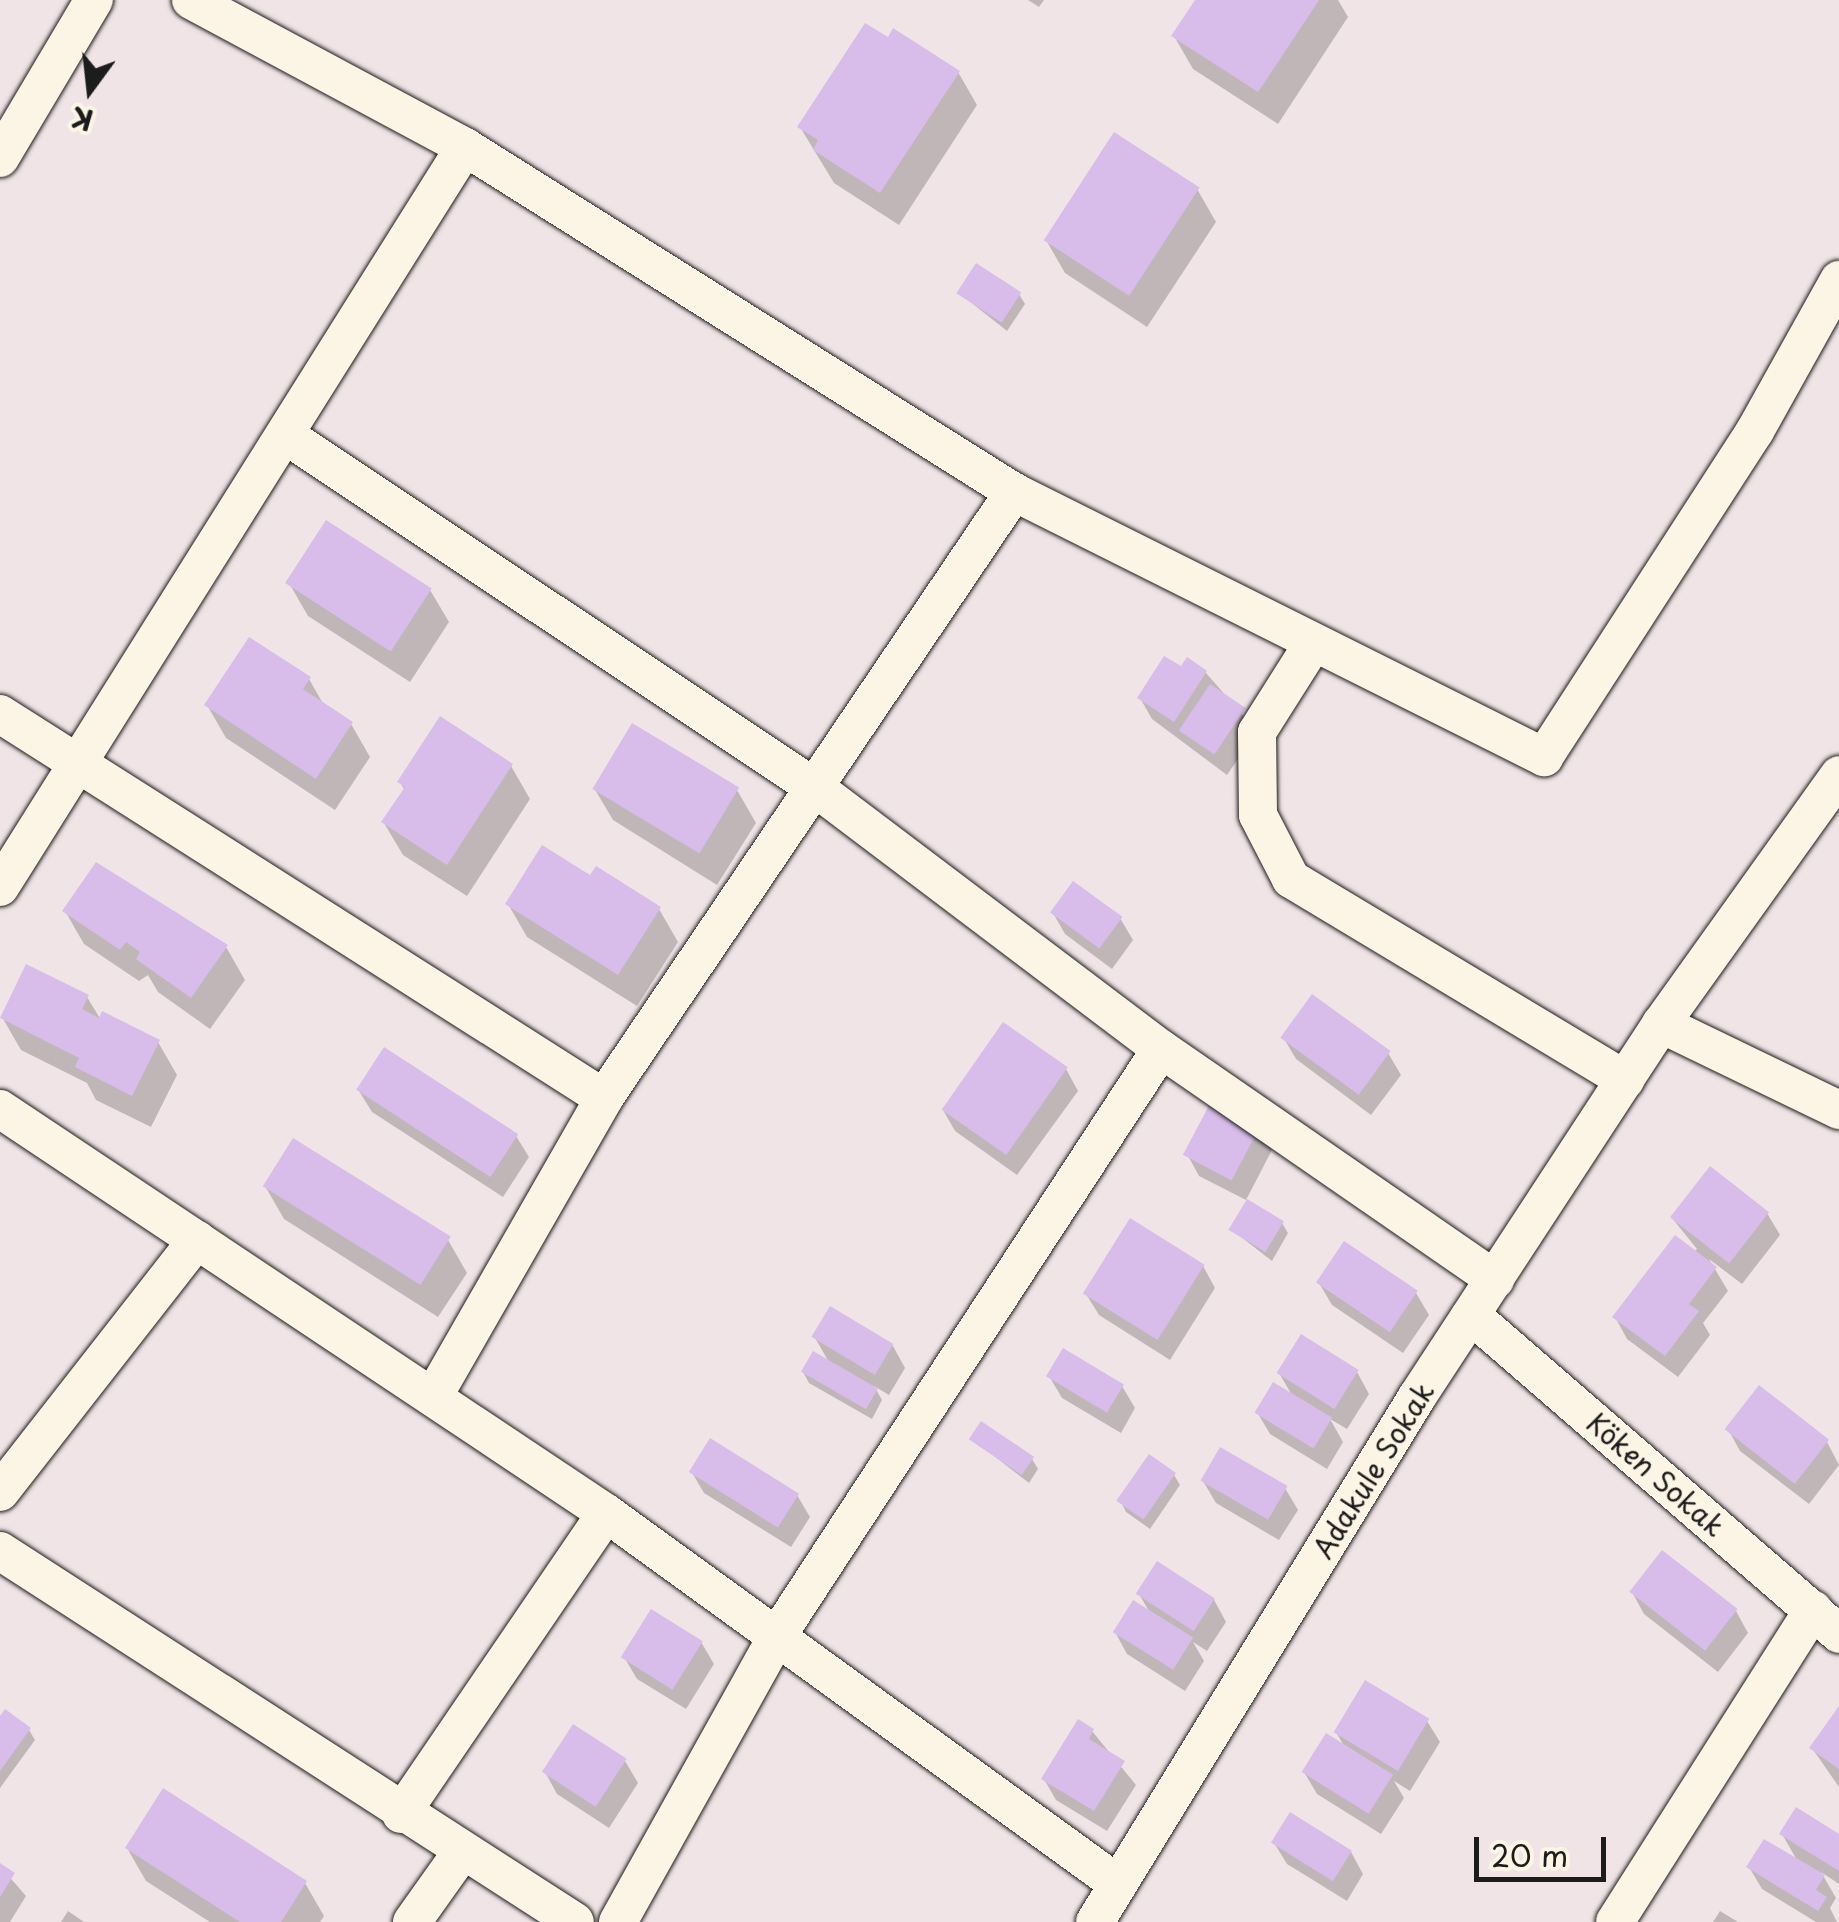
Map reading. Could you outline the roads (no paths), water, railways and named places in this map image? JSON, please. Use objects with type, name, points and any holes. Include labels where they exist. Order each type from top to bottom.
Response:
[{"type":"street","points":[[0,158],[94,0]]},
{"type":"street","points":[[192,0],[466,147],[1014,492],[1312,646],[1544,758],[1755,431],[1839,280]]},
{"type":"street","points":[[0,887],[72,764],[466,147]]},
{"type":"street","points":[[285,435],[816,789],[1160,1049],[1495,1278]]},
{"type":"street","points":[[433,1397],[604,1098],[1014,492]]},
{"type":"street","points":[[1312,646],[1257,732],[1258,814],[1291,879],[1625,1080]]},
{"type":"street","points":[[0,714],[72,764],[604,1098]]},
{"type":"street","name":"Adakule Sokak","points":[[1095,1922],[1495,1278],[1661,1024],[1839,775]]},
{"type":"street","points":[[1661,1024],[1839,1110]]},
{"type":"street","points":[[618,1922],[777,1636],[1160,1049]]},
{"type":"street","points":[[0,1109],[606,1513],[1118,1884]]},
{"type":"street","points":[[0,1492],[197,1240]]},
{"type":"street","name":"Köken Sokak","points":[[1471,1315],[1826,1622]]},
{"type":"street","points":[[401,1814],[606,1513]]},
{"type":"street","points":[[0,1550],[461,1853],[575,1922]]},
{"type":"street","points":[[1615,1922],[1826,1622]]},
{"type":"street","points":[[412,1922],[461,1853]]}]
